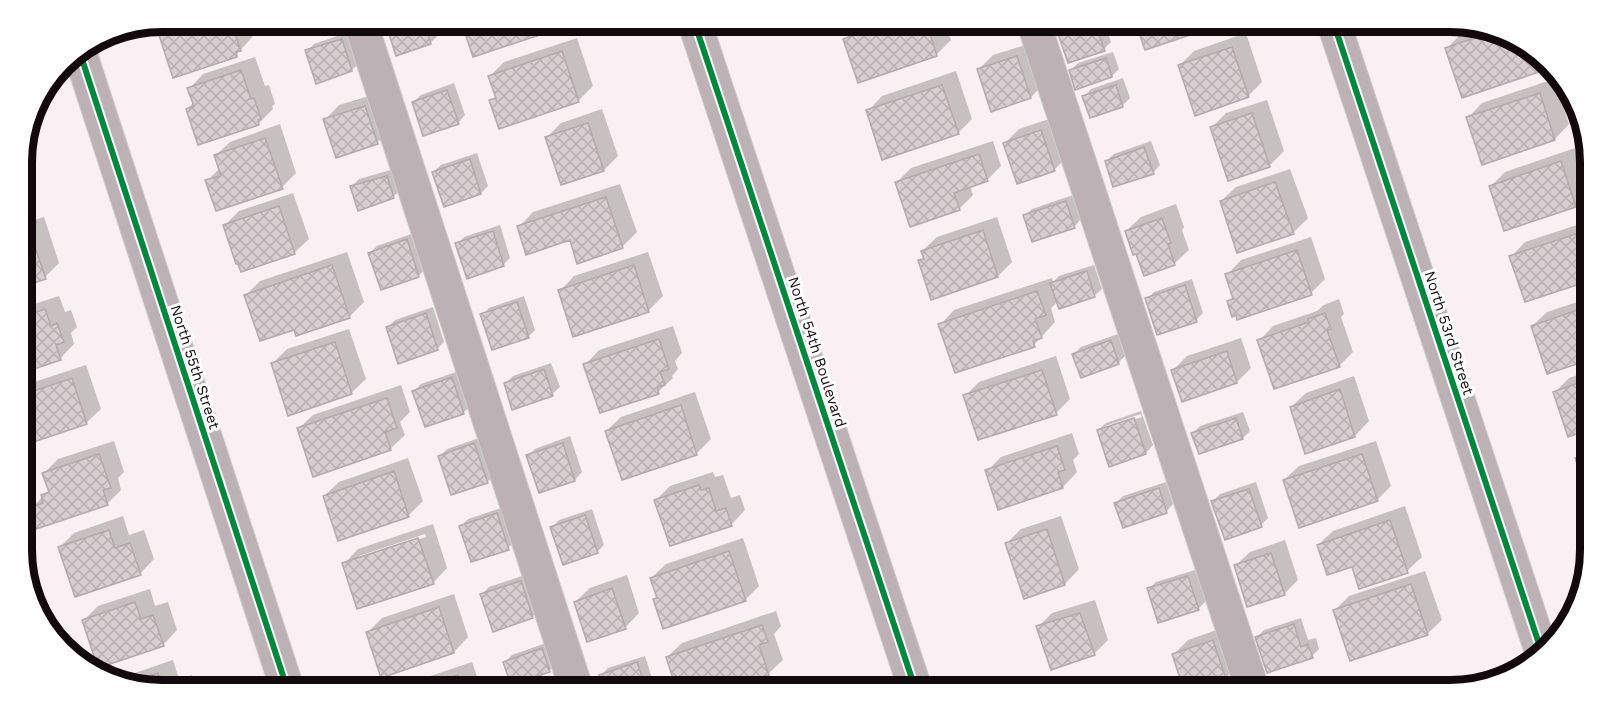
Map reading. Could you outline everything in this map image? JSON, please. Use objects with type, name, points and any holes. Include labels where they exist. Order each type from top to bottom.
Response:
[{"type":"street","points":[[364,32],[573,680]]},
{"type":"street","name":"North 54th Boulevard","points":[[698,32],[912,680]]},
{"type":"street","points":[[1037,32],[1249,680]]},
{"type":"street","name":"North 53rd Street","points":[[1337,32],[1539,644]]},
{"type":"street","name":"North 55th Street","points":[[82,59],[284,680]]},
{"type":"building","points":[[158,32],[234,32],[241,51],[236,52],[237,57],[173,78]]},
{"type":"building","points":[[388,32],[427,32],[431,44],[396,56]]},
{"type":"building","points":[[465,32],[549,32],[473,57]]},
{"type":"building","points":[[864,32],[929,32],[937,56],[858,83],[843,39]]},
{"type":"building","points":[[1057,32],[1098,32],[1105,51],[1068,63]]},
{"type":"building","points":[[1139,32],[1199,32],[1145,50]]},
{"type":"building","points":[[1483,36],[1499,41],[1529,58],[1537,66],[1539,72],[1462,98],[1445,48]]},
{"type":"building","points":[[342,39],[352,71],[316,84],[305,50]]},
{"type":"building","points":[[1232,47],[1249,97],[1195,116],[1178,65]]},
{"type":"building","points":[[562,51],[579,102],[499,129],[489,100],[496,98],[488,76]]},
{"type":"building","points":[[1017,56],[1031,98],[991,112],[977,69]]},
{"type":"building","points":[[1106,58],[1112,77],[1075,90],[1069,70]]},
{"type":"building","points":[[241,70],[261,119],[258,120],[259,125],[198,145],[186,109],[194,106],[187,88]]},
{"type":"building","points":[[942,85],[959,134],[882,160],[866,110]]},
{"type":"building","points":[[1116,85],[1123,107],[1090,118],[1082,96]]},
{"type":"building","points":[[447,90],[459,124],[423,136],[412,102]]},
{"type":"building","points":[[1540,93],[1555,140],[1482,165],[1466,117]]},
{"type":"building","points":[[365,106],[378,144],[336,158],[323,119]]},
{"type":"building","points":[[1252,113],[1270,167],[1228,181],[1210,127]]},
{"type":"building","points":[[588,123],[604,171],[561,185],[545,137]]},
{"type":"building","points":[[1041,130],[1055,171],[1017,184],[1003,143]]},
{"type":"building","points":[[265,138],[283,189],[216,211],[205,180],[221,176],[214,155]]},
{"type":"building","points":[[1144,147],[1154,174],[1113,187],[1105,161]]},
{"type":"building","points":[[979,154],[988,181],[954,193],[960,210],[910,227],[895,182]]},
{"type":"building","points":[[470,159],[481,194],[444,207],[432,172]]},
{"type":"building","points":[[1561,161],[1576,207],[1504,231],[1489,186]]},
{"type":"building","points":[[387,176],[394,198],[358,211],[350,186]]},
{"type":"building","points":[[1275,182],[1294,234],[1237,253],[1220,201]]},
{"type":"building","points":[[606,197],[623,248],[577,264],[570,240],[526,255],[517,226]]},
{"type":"building","points":[[1066,201],[1075,228],[1032,242],[1023,215]]},
{"type":"building","points":[[279,206],[295,254],[241,272],[236,264],[223,225]]},
{"type":"building","points":[[1162,218],[1171,243],[1168,244],[1175,265],[1144,276],[1136,254],[1133,255],[1125,231]]},
{"type":"building","points":[[983,230],[998,277],[931,300],[918,260],[924,259],[921,251]]},
{"type":"building","points":[[493,231],[504,266],[467,279],[455,243]]},
{"type":"building","points":[[1580,233],[1580,284],[1525,302],[1509,256]]},
{"type":"building","points":[[32,239],[46,279],[32,284]]},
{"type":"building","points":[[407,239],[419,277],[381,290],[368,253]]},
{"type":"building","points":[[1297,250],[1312,295],[1237,320],[1236,315],[1232,317],[1227,301],[1233,299],[1225,274]]},
{"type":"building","points":[[332,265],[350,318],[296,336],[294,330],[260,341],[244,295]]},
{"type":"building","points":[[634,265],[649,312],[573,337],[558,290]]},
{"type":"building","points":[[1087,271],[1095,297],[1059,309],[1050,283]]},
{"type":"building","points":[[1185,285],[1197,322],[1157,335],[1145,298]]},
{"type":"building","points":[[1037,291],[1046,315],[1035,319],[1042,338],[1033,341],[1035,347],[955,373],[938,324]]},
{"type":"building","points":[[517,302],[529,338],[492,350],[480,314]]},
{"type":"building","points":[[45,309],[51,326],[57,323],[64,342],[56,345],[61,360],[32,370],[32,314]]},
{"type":"building","points":[[1580,309],[1580,363],[1547,374],[1531,326]]},
{"type":"building","points":[[426,313],[438,350],[398,364],[386,327]]},
{"type":"building","points":[[1325,313],[1331,329],[1327,330],[1340,367],[1274,389],[1257,340],[1309,322],[1308,319]]},
{"type":"building","points":[[659,339],[669,369],[660,372],[665,385],[657,387],[659,394],[600,413],[583,364]]},
{"type":"building","points":[[1111,340],[1119,364],[1081,378],[1072,354]]},
{"type":"building","points":[[335,342],[352,394],[288,416],[271,363]]},
{"type":"building","points":[[1227,351],[1237,383],[1182,402],[1171,370]]},
{"type":"building","points":[[544,369],[553,396],[512,410],[504,383]]},
{"type":"building","points":[[1042,370],[1057,415],[978,440],[963,395]]},
{"type":"building","points":[[452,377],[464,414],[425,427],[412,391]]},
{"type":"building","points":[[72,378],[87,424],[32,443],[32,392]]},
{"type":"building","points":[[1580,382],[1580,433],[1568,437],[1553,392]]},
{"type":"building","points":[[1340,389],[1355,437],[1305,454],[1290,407]]},
{"type":"building","points":[[387,398],[397,428],[385,432],[391,450],[313,477],[297,428]]},
{"type":"building","points":[[681,405],[697,455],[622,480],[605,431]]},
{"type":"building","points":[[1134,418],[1146,454],[1109,467],[1097,430]]},
{"type":"building","points":[[1236,418],[1243,439],[1199,454],[1191,433]]},
{"type":"building","points":[[474,443],[488,483],[451,495],[438,456]]},
{"type":"building","points":[[563,443],[575,481],[539,493],[526,455]]},
{"type":"building","points":[[1057,446],[1065,470],[1058,472],[1063,488],[998,510],[985,470]]},
{"type":"building","points":[[99,454],[111,488],[103,490],[108,505],[36,529],[32,507],[43,503],[41,495],[49,492],[42,473]]},
{"type":"building","points":[[1362,454],[1378,501],[1299,528],[1283,480]]},
{"type":"building","points":[[1580,456],[1580,473],[1575,458]]},
{"type":"building","points":[[394,471],[409,517],[338,541],[323,496]]},
{"type":"building","points":[[699,485],[701,490],[709,488],[716,511],[726,508],[732,526],[670,546],[654,500]]},
{"type":"building","points":[[1159,488],[1167,513],[1123,528],[1114,503]]},
{"type":"building","points":[[1249,489],[1262,527],[1225,540],[1211,501]]},
{"type":"building","points":[[497,513],[509,550],[471,562],[459,526]]},
{"type":"building","points":[[585,515],[598,553],[563,565],[550,527]]},
{"type":"building","points":[[1390,520],[1408,573],[1359,589],[1352,567],[1327,575],[1317,545]]},
{"type":"building","points":[[1047,529],[1065,585],[1024,599],[1005,543]]},
{"type":"building","points":[[109,530],[115,548],[130,543],[141,575],[75,597],[58,547]]},
{"type":"building","points":[[418,538],[434,584],[357,609],[342,563]]},
{"type":"building","points":[[729,551],[746,601],[663,629],[653,599],[657,598],[650,578]]},
{"type":"building","points":[[1271,553],[1285,595],[1247,607],[1234,565]]},
{"type":"building","points":[[1188,576],[1199,610],[1158,623],[1147,588]]},
{"type":"building","points":[[521,581],[533,618],[493,632],[480,594]]},
{"type":"building","points":[[1411,584],[1428,635],[1350,661],[1333,610]]},
{"type":"building","points":[[612,588],[626,629],[587,642],[574,602]]},
{"type":"building","points":[[135,602],[141,619],[153,615],[164,646],[103,666],[96,663],[82,620]]},
{"type":"building","points":[[439,607],[454,653],[381,678],[366,632]]},
{"type":"building","points":[[1080,613],[1095,655],[1051,670],[1036,626]]},
{"type":"building","points":[[1294,624],[1301,647],[1308,644],[1313,658],[1267,673],[1255,637]]},
{"type":"building","points":[[762,625],[768,642],[759,645],[769,675],[755,680],[673,680],[666,657]]},
{"type":"building","points":[[1213,640],[1226,679],[1180,680],[1172,654]]},
{"type":"building","points":[[542,648],[550,672],[526,680],[509,680],[503,662]]},
{"type":"building","points":[[637,662],[643,680],[601,680],[599,675]]},
{"type":"building","points":[[158,673],[160,680],[153,680],[142,679]]},
{"type":"building","points":[[458,675],[460,680],[443,680]]},
{"type":"cycle path","points":[[698,32],[912,680]]},
{"type":"cycle path","points":[[1337,32],[1539,644]]},
{"type":"cycle path","points":[[82,59],[284,680]]}]
